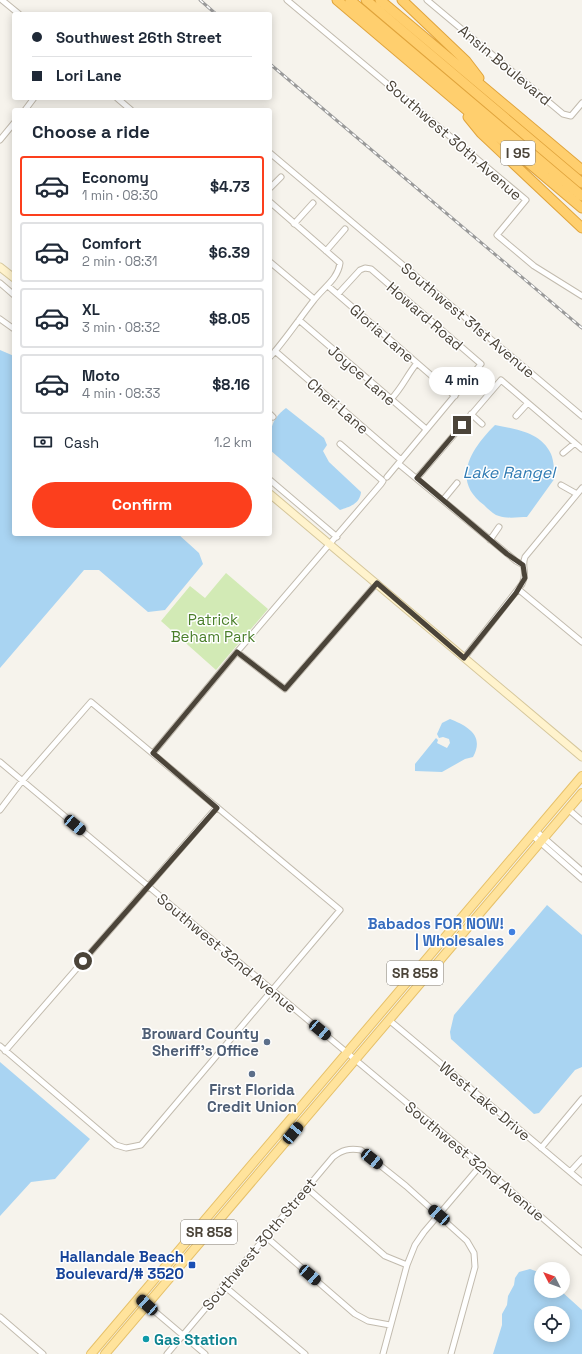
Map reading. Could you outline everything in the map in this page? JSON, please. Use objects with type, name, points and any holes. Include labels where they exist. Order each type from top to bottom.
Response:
[{"type":"highway","points":[[331,0],[352,13]]},
{"type":"highway","name":"I 95","points":[[337,0],[582,208]]},
{"type":"highway","points":[[350,0],[582,196]]},
{"type":"highway","points":[[366,0],[582,183]]},
{"type":"highway","name":"I 95","points":[[380,0],[582,170]]},
{"type":"highway","points":[[402,0],[466,61],[489,92]]},
{"type":"highway","points":[[453,100],[481,133],[582,228]]},
{"type":"main road","name":"SR 858","points":[[91,1354],[582,776]]},
{"type":"main road","name":"SR 858","points":[[105,1354],[425,977],[543,841],[582,793]]},
{"type":"main road","points":[[468,927],[471,914],[499,881],[503,870]]},
{"type":"main road","points":[[425,977],[430,964],[458,932],[459,922]]},
{"type":"main road","points":[[262,1169],[264,1158],[288,1130],[292,1118]]},
{"type":"main road","points":[[221,1218],[224,1207],[249,1178],[253,1163]]},
{"type":"street","points":[[2,0],[17,12]]},
{"type":"street","name":"Southwest 30th Avenue","points":[[287,0],[526,200],[498,235],[534,266],[582,296]]},
{"type":"street","name":"Ansin Boulevard","points":[[427,0],[563,114],[571,116],[582,103]]},
{"type":"street","points":[[119,100],[129,108]]},
{"type":"street","points":[[0,140],[12,125]]},
{"type":"street","name":"Southwest 31st Avenue","points":[[272,155],[582,416]]},
{"type":"street","points":[[272,186],[281,177]]},
{"type":"street","points":[[294,224],[313,203]]},
{"type":"street","points":[[272,204],[340,263],[339,268],[328,286],[314,299],[300,320],[272,355]]},
{"type":"street","points":[[326,251],[345,229]]},
{"type":"street","points":[[272,264],[314,299]]},
{"type":"street","points":[[0,267],[12,276]]},
{"type":"street","name":"Howard Road","points":[[338,294],[360,270],[365,268],[371,269],[481,364],[454,396]]},
{"type":"street","points":[[0,283],[12,293]]},
{"type":"street","name":"Gloria Lane","points":[[328,286],[454,396]]},
{"type":"street","points":[[0,318],[12,327]]},
{"type":"street","name":"Joyce Lane","points":[[300,320],[426,429]]},
{"type":"street","name":"Cheri Lane","points":[[275,351],[417,478],[490,540],[523,565]]},
{"type":"street","points":[[391,399],[402,388],[411,369],[417,363]]},
{"type":"street","points":[[417,478],[502,380],[582,449]]},
{"type":"street","points":[[387,477],[401,463],[426,429],[454,396]]},
{"type":"street","points":[[516,416],[528,402]]},
{"type":"street","points":[[471,414],[482,424]]},
{"type":"street","points":[[562,453],[575,443]]},
{"type":"street","points":[[153,753],[383,481],[340,444]]},
{"type":"street","points":[[272,482],[337,537]]},
{"type":"street","points":[[443,500],[457,483]]},
{"type":"street","points":[[561,485],[577,494]]},
{"type":"street","points":[[464,658],[518,590],[525,578],[523,565],[525,557],[582,488]]},
{"type":"street","points":[[272,496],[582,757]]},
{"type":"street","points":[[490,540],[499,527]]},
{"type":"street","points":[[237,652],[285,689],[377,583]]},
{"type":"street","points":[[518,590],[582,642]]},
{"type":"street","points":[[0,810],[22,781],[91,702],[340,910],[141,1145],[126,1148],[116,1145],[0,1046]]},
{"type":"street","name":"Southwest 32nd Avenue","points":[[0,762],[481,1165],[582,1252]]},
{"type":"street","points":[[5,1051],[147,886],[217,808]]},
{"type":"street","points":[[568,809],[582,821]]},
{"type":"street","points":[[534,833],[582,878]]},
{"type":"street","points":[[543,841],[582,871]]},
{"type":"street","points":[[572,870],[576,866]]},
{"type":"street","name":"West Lake Drive","points":[[389,1020],[582,1182]]},
{"type":"street","points":[[541,1148],[582,1099]]},
{"type":"street","name":"Southwest 30th Street","points":[[167,1354],[307,1188],[338,1153],[344,1149],[361,1150],[439,1215]]},
{"type":"street","points":[[570,1172],[582,1159]]},
{"type":"street","points":[[383,1354],[390,1325],[415,1245],[481,1165]]},
{"type":"street","points":[[307,1188],[385,1256],[394,1261],[408,1265]]},
{"type":"street","points":[[439,1215],[467,1241],[474,1253],[475,1267],[451,1354]]},
{"type":"street","points":[[266,1236],[355,1314],[368,1321],[390,1325]]},
{"type":"street","points":[[223,1286],[306,1354]]},
{"type":"street","points":[[139,1298],[205,1354]]},
{"type":"street","points":[[0,1317],[43,1354]]},
{"type":"green space","name":"Patrick Beham Park","points":[[226,573],[268,609],[216,670],[161,621],[190,586],[205,598]]},
{"type":"water","points":[[0,350],[12,355],[12,536],[180,536],[199,553],[203,564],[165,610],[148,612],[99,570],[84,570],[0,668]]},
{"type":"water","points":[[286,408],[324,438],[327,445],[323,451],[329,462],[361,492],[359,499],[354,504],[340,510],[272,452],[272,426],[281,412]]},
{"type":"water","name":"Lake Rangel","points":[[495,425],[519,430],[534,436],[547,447],[551,454],[555,478],[527,517],[513,518],[495,514],[474,495],[468,485],[466,475],[472,454]]},
{"type":"water","points":[[450,719],[468,728],[472,732],[477,743],[473,757],[465,759],[442,772],[415,771],[415,764],[436,738],[438,740],[437,743],[447,748],[450,743],[449,739],[443,737],[439,738],[437,734],[442,723]]},
{"type":"water","points":[[547,905],[582,935],[582,1067],[575,1070],[539,1113],[534,1114],[451,1039],[450,1032],[454,1015]]},
{"type":"water","points":[[0,1062],[90,1139],[55,1179],[31,1182],[0,1216]]},
{"type":"water","points":[[530,1269],[534,1270],[534,1298],[569,1298],[582,1310],[582,1354],[493,1354],[502,1325],[502,1314],[507,1305],[508,1296],[514,1285],[515,1278],[519,1272]]},
{"type":"railway","points":[[200,0],[214,12]]},
{"type":"railway","points":[[272,66],[582,328]]},
{"type":"place","name":"Babados FOR NOW! | Wholesales","points":[[512,932]]},
{"type":"place","name":"Broward County Sheriff's Office","points":[[267,1042]]},
{"type":"place","name":"First Florida Credit Union","points":[[252,1074]]},
{"type":"place","name":"Hallandale Beach Boulevard/# 3520","points":[[192,1265]]},
{"type":"place","name":"Gas Station","points":[[146,1339]]},
{"type":"route","points":[[83,961],[147,886],[217,808],[153,753],[237,652],[285,689],[377,583],[464,658],[516,593],[525,578],[526,573],[523,565],[507,554],[417,478],[462,425]]}]
